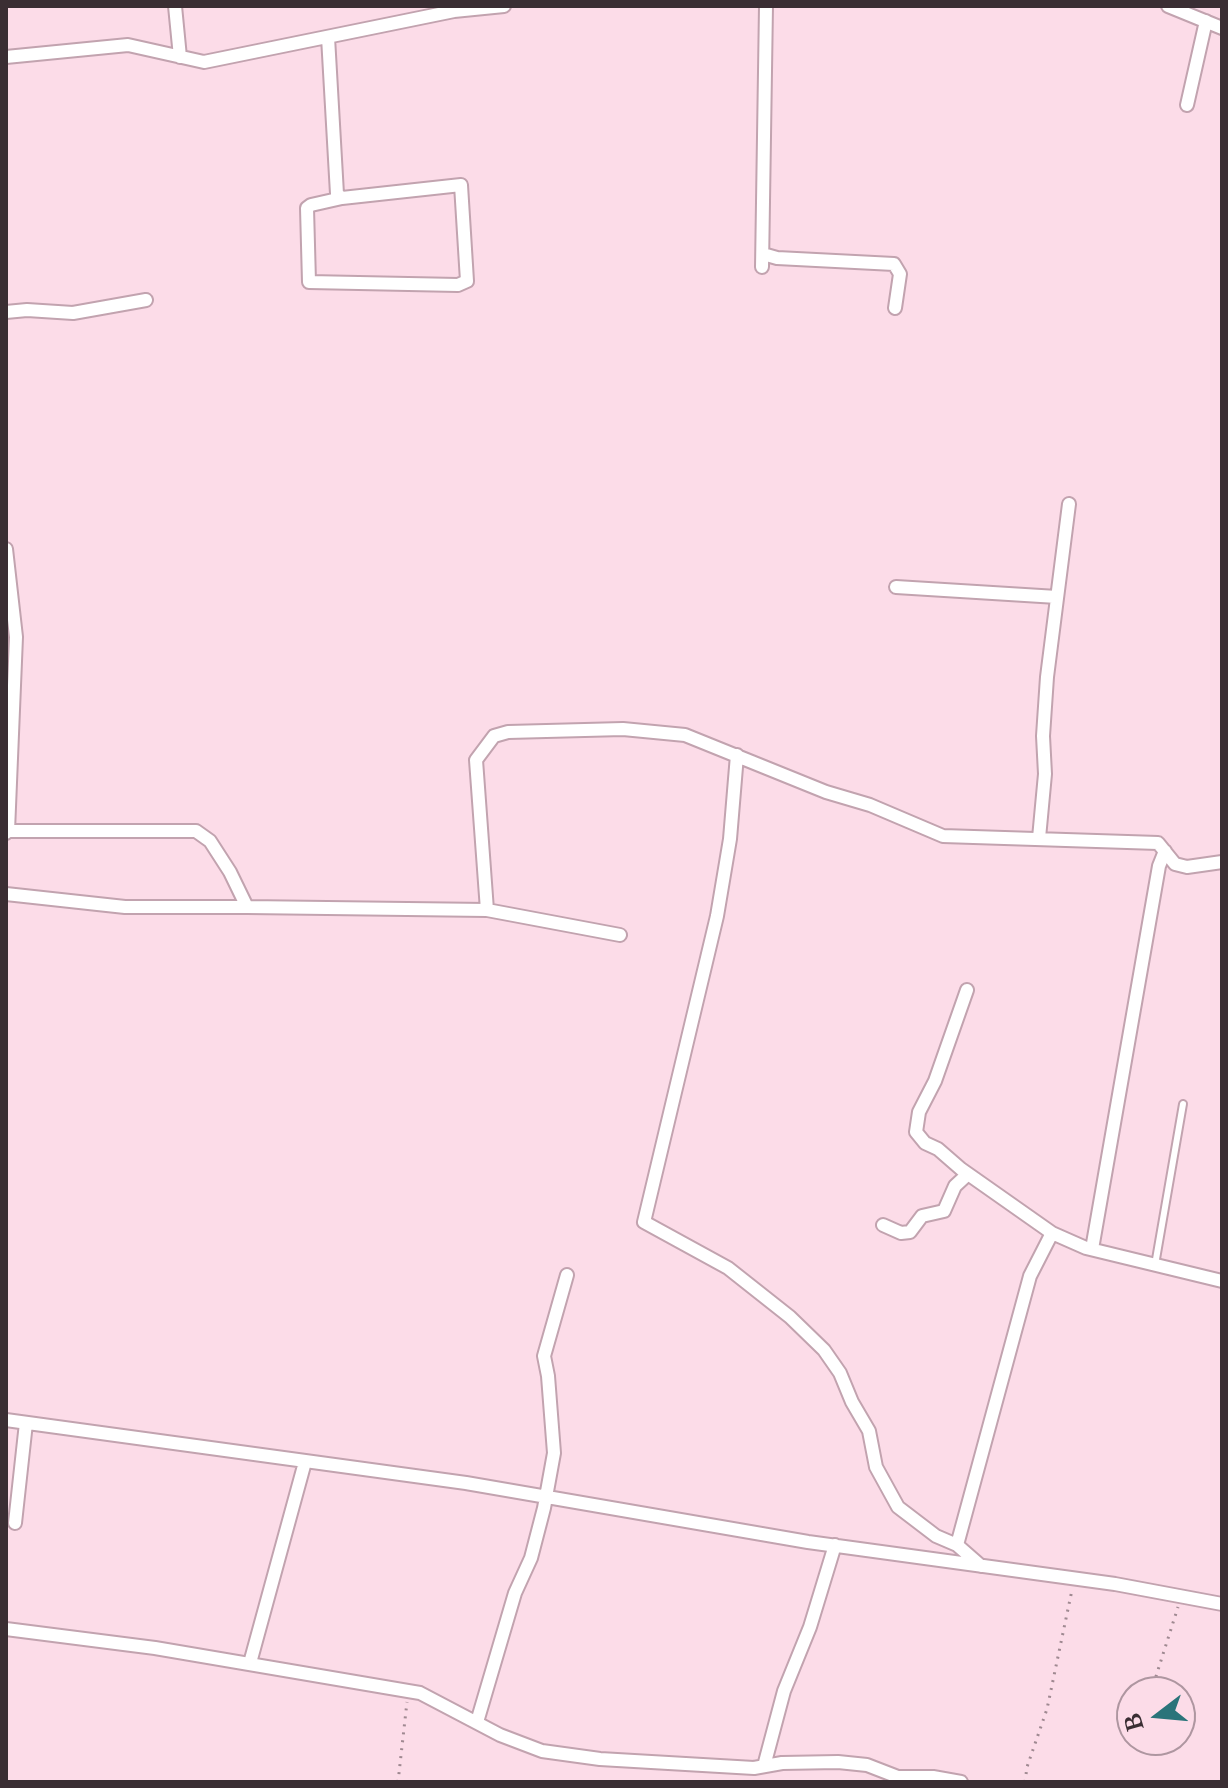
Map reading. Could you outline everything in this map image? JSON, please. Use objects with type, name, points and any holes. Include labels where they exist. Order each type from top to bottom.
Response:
[{"type":"street","points":[[175,6],[180,57]]},
{"type":"street","points":[[6,57],[128,45],[204,62],[454,11],[504,6]]},
{"type":"street","points":[[766,6],[762,261],[777,258],[894,264],[900,274],[895,308]]},
{"type":"street","points":[[1168,6],[1222,28]]},
{"type":"street","points":[[1187,105],[1206,21]]},
{"type":"street","points":[[328,37],[337,194],[342,198],[461,185],[467,281],[458,285],[309,282],[307,208],[342,198]]},
{"type":"street","points":[[6,312],[73,313],[146,300]]},
{"type":"street","points":[[1039,838],[1045,774],[1042,758],[1044,722],[1069,504]]},
{"type":"street","points":[[6,549],[16,637],[7,832],[196,831],[210,841],[247,907]]},
{"type":"street","points":[[896,587],[1057,597]]},
{"type":"street","points":[[487,910],[476,760],[494,736],[508,732],[623,729],[685,735],[943,836],[1158,843],[1175,864],[1187,867],[1222,862]]},
{"type":"street","points":[[737,755],[730,839],[717,916],[644,1222],[728,1268],[790,1317],[824,1350],[840,1373],[869,1431],[876,1467],[898,1507],[936,1536],[957,1545],[981,1566]]},
{"type":"street","points":[[1092,1249],[1159,866],[1165,851]]},
{"type":"street","points":[[6,894],[125,907],[487,910],[620,935]]},
{"type":"street","points":[[967,990],[935,1081],[919,1112],[916,1132],[925,1143],[938,1149],[1052,1233],[1092,1249],[1222,1281]]},
{"type":"street","points":[[883,1225],[901,1233],[910,1232],[922,1216],[944,1211],[955,1186],[968,1174]]},
{"type":"street","points":[[957,1545],[1030,1276],[1052,1233]]},
{"type":"street","points":[[477,1722],[515,1593],[531,1558],[546,1496],[554,1453],[544,1356],[567,1275]]},
{"type":"street","points":[[6,1420],[466,1483],[835,1545],[1074,1579],[1222,1604]]},
{"type":"street","points":[[15,1523],[26,1423]]},
{"type":"street","points":[[250,1663],[305,1462]]},
{"type":"street","points":[[764,1766],[784,1691],[810,1627],[835,1545]]},
{"type":"street","points":[[6,1629],[155,1648],[420,1693],[500,1735],[542,1751],[643,1762],[754,1768],[782,1763],[838,1762],[867,1765],[898,1777],[933,1777],[961,1782]]},
{"type":"lane","points":[[1155,1265],[1183,1104]]},
{"type":"path","points":[[1025,1782],[1027,1767],[1047,1709],[1074,1579]]},
{"type":"path","points":[[1156,1676],[1182,1596]]},
{"type":"path","points":[[398,1782],[408,1691]]}]
